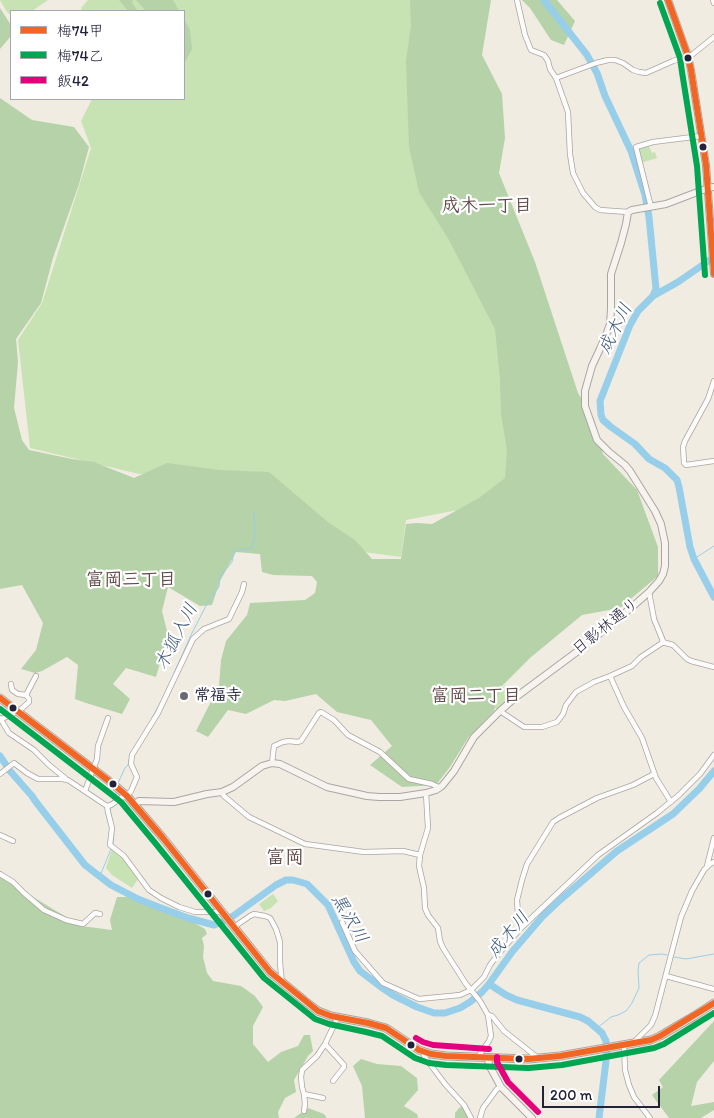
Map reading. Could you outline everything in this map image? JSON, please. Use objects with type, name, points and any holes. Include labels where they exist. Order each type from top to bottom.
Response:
[{"type":"main road","points":[[0,698],[127,796],[270,972],[318,1011],[386,1028],[416,1048],[438,1055],[538,1058],[651,1040],[714,1003]]},
{"type":"street","points":[[517,0],[525,35],[531,50],[544,55],[548,61],[568,112],[573,173],[583,193],[595,206],[600,210],[628,212],[677,200],[711,188]]},
{"type":"street","points":[[668,0],[688,57],[711,188],[714,274]]},
{"type":"street","points":[[556,78],[608,60],[615,60],[633,70],[646,73],[673,61],[688,57],[714,37]]},
{"type":"street","points":[[651,207],[636,147],[653,142],[701,136]]},
{"type":"street","name":"日影林通り","points":[[440,788],[454,771],[474,737],[500,711],[632,608],[649,592],[663,574],[665,543],[661,524],[630,471],[597,440],[588,414],[585,398],[592,366],[610,324],[612,274],[628,212]]},
{"type":"street","points":[[714,381],[708,399],[683,447],[684,463],[686,465],[714,461]]},
{"type":"street","points":[[107,806],[127,796],[131,791],[137,777],[131,764],[132,755],[158,713],[193,639],[204,629],[229,619],[244,584]]},
{"type":"street","points":[[649,592],[654,619],[662,642]]},
{"type":"street","points":[[662,642],[673,645],[691,661],[714,667]]},
{"type":"street","points":[[500,711],[524,727],[542,727],[558,722],[566,705],[576,692],[632,666],[662,642]]},
{"type":"street","points":[[26,695],[36,676]]},
{"type":"street","points":[[610,676],[624,707],[642,738],[654,774],[671,802]]},
{"type":"street","points":[[11,684],[12,690],[18,694],[26,695]]},
{"type":"street","points":[[26,695],[29,702],[12,714],[0,719],[9,733],[34,750],[48,765],[107,806],[112,828],[110,845],[124,856],[149,890],[179,907],[195,912],[222,913]]},
{"type":"street","points":[[272,763],[274,746],[283,742],[301,741],[318,713],[321,712],[334,720],[348,735],[380,752],[409,779],[432,784],[440,788]]},
{"type":"street","points":[[85,792],[94,769],[98,746],[108,718]]},
{"type":"street","points":[[342,922],[355,950],[382,983],[419,999],[473,992],[499,953],[521,928],[598,854],[671,802],[697,777],[714,755]]},
{"type":"street","points":[[134,804],[139,802],[174,802],[222,792],[233,787],[262,766],[272,763],[280,764],[327,788],[379,797],[400,797],[426,793],[440,788]]},
{"type":"street","points":[[2,772],[11,764],[15,764],[38,779],[66,779]]},
{"type":"street","points":[[521,928],[517,900],[522,880],[527,864],[553,822],[597,798],[632,785],[654,774]]},
{"type":"street","points":[[222,792],[224,796],[249,817],[305,844],[364,852],[403,851],[420,855]]},
{"type":"street","points":[[426,793],[428,828],[420,855],[419,866],[424,888],[426,912],[438,928],[442,948],[488,1015],[491,1036],[480,1054],[484,1057],[501,1087],[532,1118]]},
{"type":"street","points":[[0,835],[13,841]]},
{"type":"street","points":[[650,1118],[634,1097],[629,1085],[625,1045],[652,1025],[681,917],[692,890],[706,868],[714,838]]},
{"type":"street","points":[[706,868],[714,862]]},
{"type":"street","points":[[0,874],[13,882],[24,894],[44,910],[66,920],[83,924],[95,913],[100,914]]},
{"type":"street","points":[[233,926],[254,914],[270,918],[280,942],[282,983]]},
{"type":"street","points":[[666,976],[714,989]]},
{"type":"street","points":[[488,1015],[492,1016],[504,1031],[538,1058]]},
{"type":"street","points":[[304,1111],[302,1070],[325,1044],[338,1017]]},
{"type":"street","points":[[325,1044],[344,1066],[333,1081]]},
{"type":"street","points":[[424,1052],[424,1056],[445,1084],[464,1105],[470,1118]]},
{"type":"street","points":[[480,1118],[483,1108],[501,1087]]},
{"type":"street","points":[[304,1094],[323,1098]]},
{"type":"green space","points":[[0,0],[48,0],[33,10],[10,10],[10,14]]},
{"type":"green space","points":[[88,0],[422,0],[511,334],[511,473],[474,507],[406,520],[401,557],[356,551],[260,472],[139,474],[30,448],[18,340],[42,303],[91,148],[81,121],[92,100],[185,100],[185,10],[82,10],[81,8]]},
{"type":"green space","points":[[119,0],[133,0],[132,3],[137,10],[127,10]]},
{"type":"green space","points":[[136,0],[173,0],[178,10],[145,10]]},
{"type":"green space","points":[[410,0],[491,0],[482,55],[502,94],[505,138],[499,173],[535,262],[578,393],[594,419],[603,454],[637,490],[658,547],[658,576],[620,608],[582,615],[530,658],[500,688],[494,711],[468,738],[436,785],[402,787],[370,765],[392,746],[371,720],[337,712],[316,694],[285,701],[274,700],[246,714],[228,710],[208,737],[196,731],[219,686],[221,660],[226,641],[247,615],[250,603],[305,600],[315,593],[317,582],[312,576],[273,575],[262,572],[260,554],[236,552],[220,581],[212,605],[200,606],[168,587],[162,611],[168,635],[156,677],[126,668],[113,684],[130,699],[122,714],[75,699],[78,665],[67,657],[35,673],[21,669],[36,650],[43,623],[22,585],[0,589],[0,98],[32,120],[74,127],[89,147],[79,184],[53,258],[41,303],[16,339],[18,362],[14,408],[22,440],[29,450],[94,462],[134,478],[167,463],[219,470],[269,472],[329,523],[355,540],[372,559],[401,559],[406,524],[432,524],[479,498],[505,478],[507,450],[501,414],[495,329],[449,240],[419,192],[409,147],[406,61],[411,25]]},
{"type":"green space","points":[[522,0],[557,0],[575,21],[564,45],[551,40],[530,8]]},
{"type":"green space","points":[[0,8],[10,23],[10,37],[0,49]]},
{"type":"green space","points":[[185,21],[190,30],[192,49],[185,62]]},
{"type":"green space","points":[[648,144],[652,153],[655,152],[657,158],[641,163],[638,146]]},
{"type":"green space","points":[[505,685],[516,694],[497,710],[489,701]]},
{"type":"green space","points":[[112,849],[120,855],[138,879],[132,888],[112,875],[106,868]]},
{"type":"green space","points":[[0,877],[81,926],[112,930],[110,920],[117,897],[131,897],[189,920],[205,929],[207,934],[202,938],[204,946],[203,957],[207,973],[213,981],[241,986],[255,996],[263,1007],[253,1026],[253,1044],[268,1062],[281,1052],[298,1046],[304,1035],[310,1035],[313,1051],[294,1080],[296,1092],[285,1098],[278,1112],[279,1118],[0,1118]]},
{"type":"green space","points":[[273,894],[278,901],[271,908],[264,911],[259,904]]},
{"type":"green space","points":[[714,1021],[714,1061],[697,1082],[691,1106],[714,1102],[714,1110],[701,1118],[669,1118],[652,1095],[663,1087],[659,1080]]},
{"type":"green space","points":[[361,1059],[377,1064],[401,1066],[417,1078],[418,1090],[404,1106],[417,1114],[418,1118],[365,1118],[362,1086],[353,1066]]},
{"type":"green space","points":[[460,1107],[467,1108],[473,1118],[455,1118],[455,1113]]},
{"type":"green space","points":[[308,1108],[324,1114],[327,1118],[294,1118]]},
{"type":"waterway","name":"成木川","points":[[544,0],[587,55],[597,73],[605,96],[631,151],[645,195],[649,217],[656,289],[653,296],[638,311],[630,325],[600,401],[601,415],[603,420],[611,427],[635,444],[649,459],[665,468],[677,480],[690,547],[694,559],[714,597]]},
{"type":"waterway","points":[[653,296],[678,282],[714,257]]},
{"type":"waterway","name":"木狐入川","points":[[174,673],[209,600],[219,587],[220,577],[232,562],[234,551],[252,548],[255,535],[254,513]]},
{"type":"waterway","points":[[694,559],[714,546]]},
{"type":"waterway","name":"木狐入川","points":[[152,718],[161,702]]},
{"type":"waterway","name":"黒沢川","points":[[0,756],[85,865],[111,885],[161,908],[214,925],[233,916],[286,880],[307,884],[328,905],[360,971],[393,995],[434,1013],[445,1013],[460,1008],[482,992],[512,952],[542,917],[617,851],[673,814],[699,789],[714,771]]},
{"type":"waterway","name":"木狐入川","points":[[118,783],[128,765],[130,756]]},
{"type":"waterway","name":"木狐入川","points":[[111,803],[116,792]]},
{"type":"waterway","name":"木狐入川","points":[[110,808],[111,815]]},
{"type":"waterway","name":"木狐入川","points":[[113,844],[114,834]]},
{"type":"waterway","name":"木狐入川","points":[[100,876],[111,849]]},
{"type":"waterway","points":[[674,957],[686,959],[714,954]]},
{"type":"waterway","points":[[597,1028],[611,1017],[626,1011],[632,1003],[639,988],[639,963],[649,955],[667,955]]},
{"type":"waterway","name":"成木川","points":[[489,984],[517,1000],[580,1017],[602,1033],[606,1041],[607,1053],[599,1118]]},
{"type":"transit line","name":"梅74甲","points":[[668,0],[688,56],[691,70],[706,165],[714,274]]},
{"type":"transit line","name":"梅74乙","points":[[660,3],[680,58],[697,166],[705,275]]},
{"type":"transit line","name":"梅74甲","points":[[0,698],[127,796],[270,972],[318,1011],[331,1016],[386,1028],[419,1050],[431,1054],[529,1059],[560,1056],[651,1040],[714,1003]]},
{"type":"transit line","name":"梅74乙","points":[[0,709],[121,802],[264,978],[315,1019],[382,1036],[415,1058],[429,1063],[529,1068],[562,1065],[654,1048],[664,1044],[714,1013]]},
{"type":"transit line","name":"飯42","points":[[416,1038],[433,1045],[489,1049]]},
{"type":"transit line","name":"飯42","points":[[497,1057],[497,1062],[508,1082],[538,1112]]},
{"type":"place","name":"常福寺","points":[[184,696]]},
{"type":"district","name":"成木一丁目","points":[[487,206]]},
{"type":"district","name":"富岡三丁目","points":[[131,580]]},
{"type":"district","name":"富岡二丁目","points":[[476,696]]},
{"type":"district","name":"富岡","points":[[285,858]]}]
